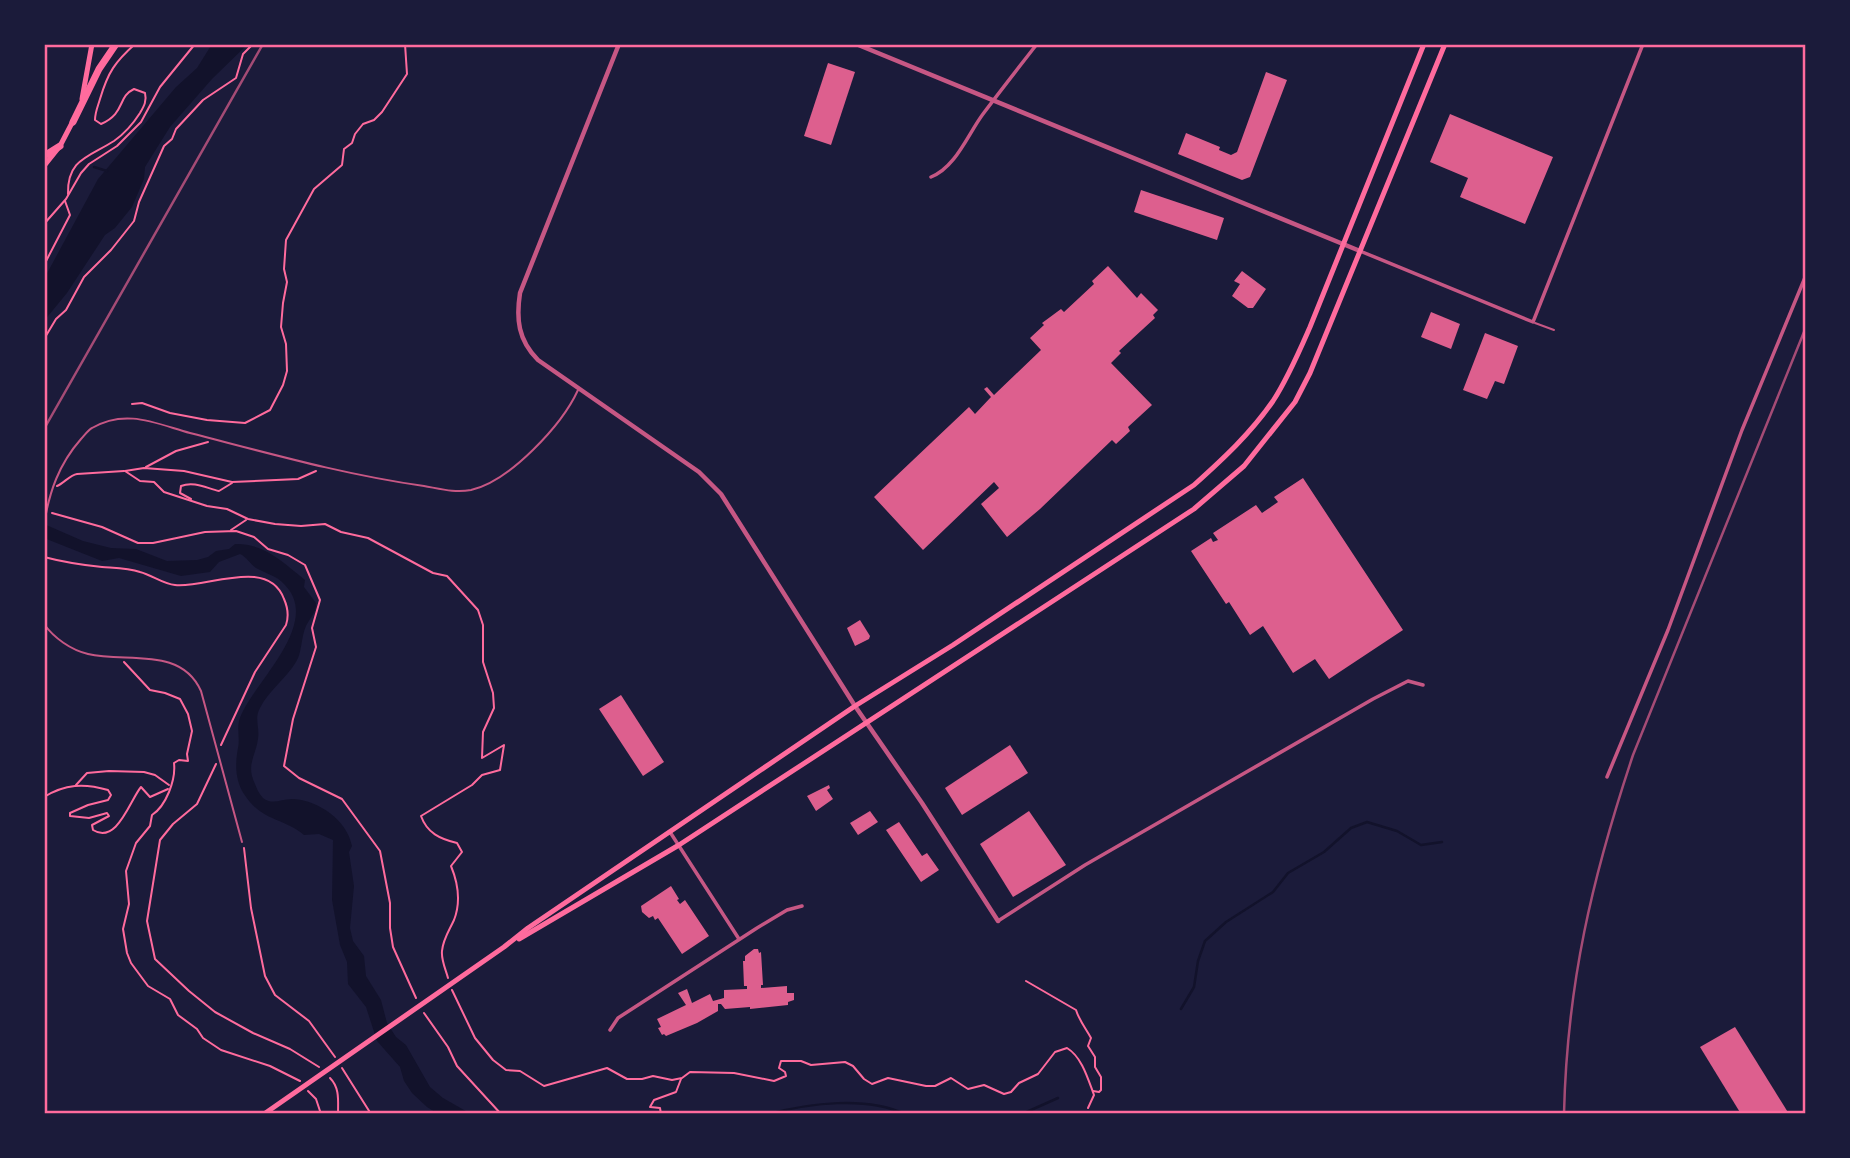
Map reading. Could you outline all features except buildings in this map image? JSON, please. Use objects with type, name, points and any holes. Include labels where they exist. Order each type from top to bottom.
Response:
[{"type":"highway","points":[[73,122],[99,69],[116,44]]},
{"type":"highway","points":[[44,156],[60,146]]},
{"type":"main road","points":[[44,166],[60,146],[73,122],[86,84],[92,44]]},
{"type":"main road","points":[[264,1114],[669,831],[855,706],[953,645],[1184,492],[1231,452],[1273,401],[1289,373],[1424,44]]},
{"type":"main road","points":[[504,947],[679,845],[867,724],[1194,509],[1244,466],[1295,402],[1331,327],[1444,44]]},
{"type":"street","points":[[619,44],[520,293],[517,313],[522,337],[532,354],[699,472],[721,494],[855,706],[998,920],[1085,865],[1374,699],[1408,681],[1423,685]]},
{"type":"street","points":[[856,44],[1533,322],[1643,44]]},
{"type":"street","points":[[931,177],[943,171],[1037,44]]},
{"type":"street","points":[[1607,777],[1668,630],[1742,430],[1806,275]]},
{"type":"street","points":[[669,831],[740,939]]},
{"type":"street","points":[[610,1030],[618,1018],[740,939],[788,910],[802,906]]},
{"type":"lane","points":[[1533,322],[1554,330]]},
{"type":"lane","points":[[44,525],[53,485],[62,464],[91,428],[110,422],[138,417],[323,466],[400,484],[451,492],[474,490],[504,473],[541,444],[571,405],[578,389]]},
{"type":"lane","points":[[44,624],[58,639],[88,654],[157,659],[189,673],[201,691],[242,842]]},
{"type":"path","points":[[68,194],[69,179],[76,165],[82,158],[117,139],[134,122],[146,102],[145,93],[134,89],[127,94],[116,114],[101,124],[95,120],[101,89],[112,68],[135,44]]},
{"type":"path","points":[[44,224],[89,164],[117,146],[141,122],[160,87],[195,44]]},
{"type":"path","points":[[44,339],[48,330],[66,310],[84,277],[111,250],[134,221],[139,202],[164,146],[172,139],[176,129],[203,100],[236,78],[243,54],[253,44]]},
{"type":"path","points":[[132,404],[142,402],[170,413],[245,423],[270,410],[287,371],[286,344],[281,327],[288,282],[284,269],[286,240],[314,189],[342,165],[344,149],[352,143],[363,124],[382,112],[407,74],[405,44]]},
{"type":"path","points":[[44,265],[70,215],[64,200]]},
{"type":"path","points":[[144,468],[177,451],[216,439]]},
{"type":"path","points":[[53,485],[60,486],[74,474],[87,475],[144,468],[184,471],[232,482],[298,479],[323,466]]},
{"type":"path","points":[[125,471],[140,481],[154,482],[164,492],[227,509],[248,519],[302,526],[326,524],[341,532],[368,538],[433,573],[447,576],[478,610],[483,625],[483,662],[494,693],[494,708],[483,732],[482,758],[504,746],[500,770],[482,775],[472,785],[421,816],[424,824],[438,838],[457,843],[462,852],[451,866],[458,882],[456,913],[446,933],[441,953],[455,999],[475,1038],[492,1060],[506,1070],[520,1071],[544,1086],[607,1068],[627,1079],[653,1076],[672,1080],[682,1078],[690,1072],[734,1073],[774,1081],[786,1076],[779,1068],[781,1061],[801,1061],[811,1065],[837,1061],[853,1066],[872,1084],[888,1078],[934,1086],[951,1078],[968,1089],[984,1085],[1004,1094],[1038,1074],[1055,1052],[1067,1048],[1078,1058],[1094,1095],[1088,1108]]},
{"type":"path","points":[[193,501],[180,493],[183,484],[202,485],[219,491],[232,482]]},
{"type":"path","points":[[46,512],[102,527],[138,543],[231,531],[254,537],[268,549],[288,555],[305,565],[320,600],[312,628],[316,648],[293,719],[284,766],[299,778],[342,799],[380,851],[390,902],[393,947],[410,985],[427,1019],[448,1047],[457,1066],[501,1114]]},
{"type":"path","points":[[231,531],[248,519]]},
{"type":"path","points":[[44,557],[72,564],[139,571],[173,585],[191,585],[231,576],[251,576],[271,582],[281,592],[288,610],[286,625],[255,672],[222,742],[213,774],[197,804],[173,824],[160,840],[148,921],[155,959],[189,991],[215,1012],[314,1062],[320,1068]]},
{"type":"path","points":[[123,662],[150,690],[180,699],[188,714],[192,731],[188,761],[174,762],[175,773],[167,796],[160,810],[152,815],[150,826],[136,843],[126,871],[129,904],[123,929],[131,963],[148,986],[170,999],[178,1014],[197,1029],[203,1038],[221,1050],[271,1066],[299,1080],[316,1099],[321,1114]]},
{"type":"path","points":[[76,785],[87,774],[109,771],[144,772],[155,775],[169,787]]},
{"type":"path","points":[[44,797],[58,789],[76,785],[108,790],[111,795],[108,800],[70,813],[71,816],[89,818],[107,813],[108,816],[92,825],[93,830],[99,834],[107,833],[127,813],[141,787],[150,797],[169,787]]},
{"type":"path","points":[[242,842],[261,968],[268,983],[279,999],[309,1021],[320,1034],[371,1114]]},
{"type":"path","points":[[1026,981],[1076,1010],[1091,1038],[1088,1046],[1095,1057],[1095,1067],[1101,1077],[1101,1090],[1092,1090]]},
{"type":"path","points":[[327,1075],[334,1081],[339,1096],[338,1114]]},
{"type":"path","points":[[661,1114],[660,1108],[650,1107],[653,1100],[677,1092],[682,1078]]},
{"type":"shaded area","points":[[212,44],[248,44],[212,79],[170,127],[145,167],[144,179],[132,207],[115,228],[105,235],[67,293],[44,321],[44,279],[98,179],[176,87],[197,68]]},
{"type":"shaded area","points":[[44,524],[83,541],[111,548],[136,549],[167,561],[197,560],[216,551],[229,549],[235,544],[255,547],[273,555],[305,580],[304,587],[316,603],[315,610],[304,630],[296,662],[258,712],[258,739],[251,766],[252,777],[263,798],[274,802],[294,799],[313,804],[338,820],[344,828],[352,846],[349,852],[354,886],[350,928],[353,941],[364,956],[366,976],[381,1000],[387,1023],[396,1037],[406,1045],[430,1087],[471,1114],[438,1114],[412,1093],[404,1081],[400,1067],[377,1041],[366,1007],[348,984],[347,962],[340,945],[332,900],[333,840],[319,834],[304,835],[265,815],[244,794],[237,778],[239,721],[245,707],[280,655],[296,618],[294,600],[284,584],[256,568],[240,554],[219,562],[210,572],[181,576],[119,558],[102,561],[44,538]]},
{"type":"waterway","points":[[94,167],[107,171]]},
{"type":"waterway","points":[[1181,1009],[1194,987],[1198,961],[1205,941],[1226,922],[1273,892],[1288,873],[1324,852],[1351,828],[1367,822],[1397,831],[1421,845],[1442,842]]},
{"type":"waterway","points":[[1022,1114],[1058,1098]]},
{"type":"waterway","points":[[769,1114],[838,1103],[873,1105],[905,1114]]},
{"type":"railway","points":[[44,429],[263,44]]},
{"type":"railway","points":[[1564,1114],[1566,1066],[1576,976],[1594,888],[1618,800],[1633,755],[1806,327]]}]
